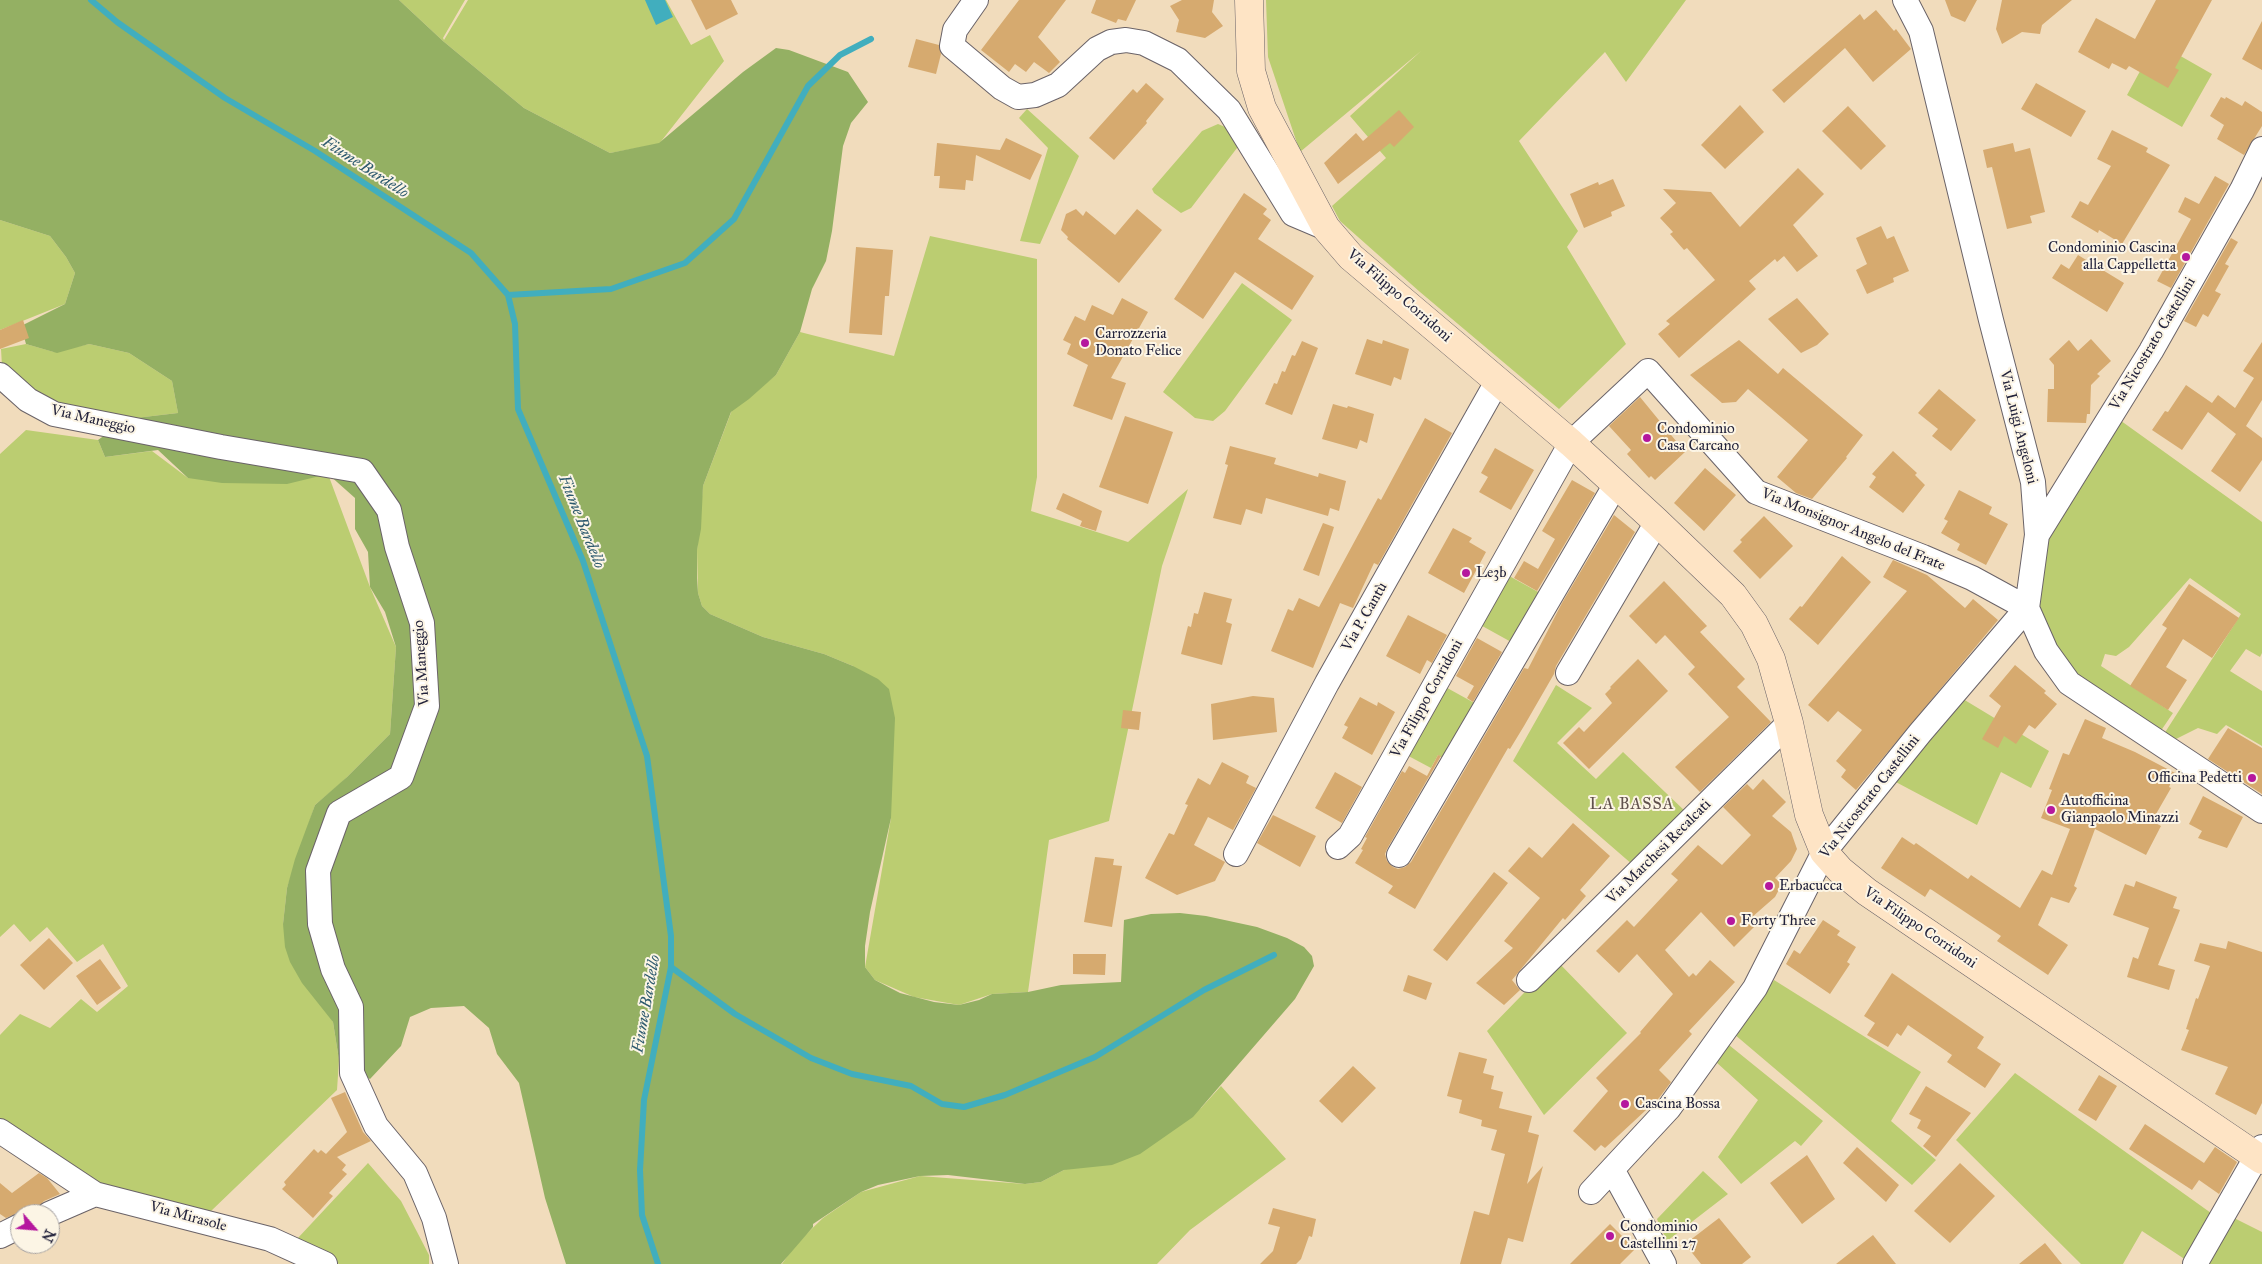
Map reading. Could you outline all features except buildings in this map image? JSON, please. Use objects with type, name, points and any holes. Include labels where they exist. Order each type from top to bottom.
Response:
[{"type":"street","points":[[976,0],[955,30],[952,46],[1002,88],[1018,97],[1035,95],[1058,86],[1097,49],[1111,42],[1126,40],[1144,43],[1178,60],[1229,110],[1294,214],[1326,228]]},
{"type":"street","name":"Via Filippo Corridoni","points":[[1249,0],[1251,71],[1262,108],[1326,228],[1351,257],[1571,443],[1658,522],[1733,595],[1754,624],[1771,659],[1789,723],[1809,815],[1824,852],[1840,870],[1867,892],[2260,1155]]},
{"type":"street","name":"Via Luigi Angeloni","points":[[1905,0],[1921,31],[1991,320],[2033,482],[2036,535],[2027,608]]},
{"type":"street","name":"Via Nicostrato Castellini","points":[[2036,535],[2151,351],[2242,190],[2262,149]]},
{"type":"street","name":"Via Monsignor Angelo del Frate","points":[[1571,443],[1648,371],[1756,492],[1923,557],[1972,578],[2027,608]]},
{"type":"street","name":"Via Maneggio","points":[[0,375],[28,400],[54,414],[221,447],[362,471],[389,510],[397,547],[422,623],[427,706],[401,777],[339,813],[318,871],[320,924],[333,969],[351,1007],[352,1073],[376,1126],[415,1173],[434,1218],[446,1264]]},
{"type":"street","name":"Via P. Cantù","points":[[1236,854],[1327,683],[1497,382]]},
{"type":"street","name":"Via Filippo Corridoni","points":[[1338,847],[1350,836],[1571,443]]},
{"type":"street","points":[[1399,855],[1616,484]]},
{"type":"street","points":[[1568,673],[1658,522]]},
{"type":"street","points":[[2027,608],[2046,651],[2069,683],[2262,811]]},
{"type":"street","name":"Via Nicostrato Castellini","points":[[1591,1192],[1669,1108],[1755,988],[1824,852],[1920,734],[2027,608]]},
{"type":"street","name":"Via Marchesi Recalcati","points":[[1529,980],[1789,723]]},
{"type":"street","name":"Via Mirasole","points":[[0,1131],[94,1194],[270,1239],[325,1264]]},
{"type":"street","points":[[2194,1264],[2236,1190],[2260,1155]]},
{"type":"street","points":[[1612,1171],[1664,1264]]},
{"type":"street","points":[[60,1209],[94,1194]]},
{"type":"green space","points":[[0,0],[399,0],[443,41],[524,108],[610,153],[659,143],[743,72],[776,48],[789,50],[848,72],[868,102],[851,123],[843,146],[832,231],[826,261],[812,289],[800,332],[776,375],[731,412],[703,486],[701,529],[697,550],[697,578],[698,593],[702,606],[710,614],[763,637],[824,654],[853,666],[878,679],[889,689],[895,718],[891,818],[870,912],[865,946],[865,967],[875,980],[900,993],[934,1002],[959,1005],[979,1000],[992,994],[1028,992],[1061,985],[1121,982],[1124,920],[1151,914],[1180,913],[1206,916],[1257,927],[1287,938],[1304,947],[1312,956],[1314,966],[1295,999],[1193,1117],[1140,1154],[1112,1165],[1064,1170],[1041,1182],[1025,1184],[948,1175],[920,1176],[878,1185],[861,1192],[813,1224],[813,1227],[781,1264],[566,1264],[545,1198],[519,1083],[497,1054],[489,1028],[464,1006],[431,1008],[410,1017],[401,1046],[370,1079],[339,1060],[333,1022],[302,983],[290,962],[285,947],[283,924],[287,888],[295,859],[315,805],[347,777],[390,734],[396,647],[385,612],[370,587],[368,552],[355,529],[355,498],[328,474],[287,484],[222,483],[188,478],[158,450],[105,457],[98,440],[127,419],[178,413],[172,381],[129,353],[89,344],[57,353],[26,344],[21,326],[65,304],[75,273],[66,257],[50,236],[0,220]]},
{"type":"green space","points":[[399,0],[465,0],[443,38],[444,40],[468,0],[666,0],[691,45],[710,35],[724,61],[659,144],[610,153],[524,108],[443,41]]},
{"type":"green space","points":[[1266,0],[1686,0],[1626,82],[1605,52],[1519,141],[1578,231],[1567,247],[1626,344],[1559,409],[1420,292],[1340,221],[1332,206],[1386,158],[1350,116],[1421,51],[1300,152],[1268,57]]},
{"type":"green space","points":[[2156,42],[2212,74],[2182,127],[2127,95]]},
{"type":"green space","points":[[1027,109],[1079,156],[1040,244],[1020,241],[1048,148],[1019,118]]},
{"type":"green space","points":[[1218,124],[1230,129],[1237,140],[1237,148],[1191,208],[1181,213],[1154,193],[1152,189],[1202,131]]},
{"type":"green space","points":[[0,220],[50,236],[66,257],[75,273],[65,304],[0,330]]},
{"type":"green space","points":[[930,236],[1037,259],[1037,477],[1031,511],[1128,542],[1188,489],[1162,566],[1109,821],[1049,840],[1028,992],[992,994],[959,1005],[914,997],[875,980],[865,967],[891,818],[853,666],[824,654],[763,637],[710,614],[702,606],[698,593],[697,550],[703,486],[732,410],[776,375],[800,332],[894,356]]},
{"type":"green space","points":[[1242,283],[1292,320],[1225,411],[1213,421],[1195,418],[1163,392]]},
{"type":"green space","points":[[26,344],[54,352],[89,344],[129,353],[172,381],[178,413],[127,419],[40,400],[2,366],[1,349]]},
{"type":"green space","points":[[2117,418],[2262,522],[2262,653],[2260,657],[2246,649],[2230,671],[2262,691],[2262,746],[2226,725],[2217,734],[2198,728],[2174,740],[2164,734],[2241,614],[2190,578],[2129,647],[2116,656],[2105,654],[2101,666],[2173,713],[2158,735],[2070,672],[2036,616],[2041,550]]},
{"type":"green space","points":[[26,430],[98,440],[105,457],[152,451],[188,478],[328,474],[370,587],[396,647],[390,734],[341,783],[315,805],[287,888],[283,924],[333,1022],[339,1060],[337,1090],[210,1212],[92,1182],[0,1126],[0,1035],[20,1014],[50,1028],[81,999],[97,1012],[128,986],[103,944],[77,962],[47,927],[30,942],[14,924],[0,937],[0,454]]},
{"type":"green space","points":[[1502,572],[1540,593],[1513,643],[1475,622]]},
{"type":"green space","points":[[1440,684],[1478,705],[1446,760],[1438,755],[1431,768],[1401,752]]},
{"type":"green space","points":[[1556,685],[1592,708],[1557,743],[1596,779],[1623,752],[1686,812],[1633,865],[1513,761]]},
{"type":"green space","points":[[1963,699],[2049,751],[2031,788],[2001,772],[1977,825],[1892,780]]},
{"type":"green space","points":[[1556,960],[1627,1033],[1544,1115],[1487,1031]]},
{"type":"green space","points":[[1774,980],[1921,1072],[1891,1121],[1936,1160],[1912,1185],[1734,1034]]},
{"type":"green space","points":[[1729,1045],[1823,1121],[1801,1146],[1795,1141],[1741,1184],[1718,1157],[1758,1100],[1716,1062]]},
{"type":"green space","points":[[2015,1073],[2211,1213],[2186,1260],[2142,1231],[2123,1264],[2081,1264],[1956,1140]]},
{"type":"green space","points":[[1221,1086],[1286,1159],[1190,1230],[1157,1264],[782,1264],[795,1245],[823,1218],[861,1192],[920,1176],[1025,1184],[1041,1182],[1201,1108]]},
{"type":"green space","points":[[368,1163],[401,1201],[429,1255],[429,1264],[339,1264],[297,1239]]},
{"type":"green space","points":[[1703,1171],[1728,1194],[1667,1241],[1657,1219]]},
{"type":"green space","points":[[2228,1215],[2262,1232],[2262,1264],[2202,1264]]},
{"type":"water","points":[[645,0],[665,0],[673,17],[656,25]]},
{"type":"waterway","name":"Fiume Bardello","points":[[91,0],[117,22],[225,98],[315,151],[471,253],[508,295],[515,324],[518,409],[583,561],[647,756],[671,936],[671,967],[644,1100],[640,1170],[642,1215],[658,1264]]},
{"type":"waterway","points":[[508,295],[611,289],[685,263],[734,219],[808,86],[840,55],[871,39]]},
{"type":"waterway","points":[[671,967],[735,1014],[811,1058],[852,1074],[911,1086],[942,1104],[964,1107],[1005,1095],[1095,1057],[1204,990],[1274,955]]},
{"type":"place","name":"Condominio Cascina alla Cappelletta","points":[[2186,257]]},
{"type":"place","name":"Carrozzeria Donato Felice","points":[[1085,343]]},
{"type":"place","name":"Condominio Casa Carcano","points":[[1647,438]]},
{"type":"place","name":"Le3b","points":[[1466,573]]},
{"type":"place","name":"Officina Pedetti","points":[[2252,778]]},
{"type":"place","name":"Autofficina Gianpaolo Minazzi","points":[[2051,810]]},
{"type":"place","name":"Erbacucca","points":[[1769,886]]},
{"type":"place","name":"Forty Three","points":[[1731,921]]},
{"type":"place","name":"Cascina Bossa","points":[[1625,1104]]},
{"type":"place","name":"Condominio Castellini 27","points":[[1610,1236]]},
{"type":"district","name":"LA BASSA","points":[[1632,805]]}]
